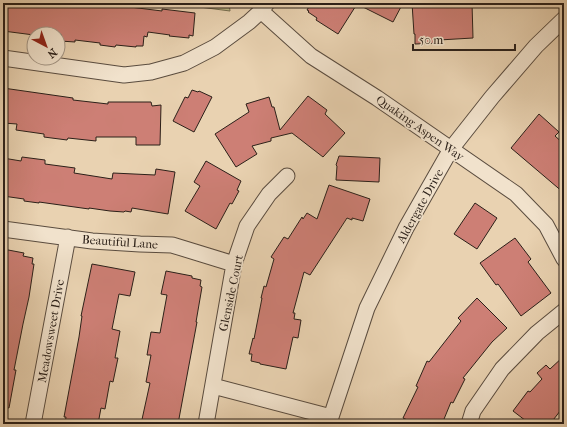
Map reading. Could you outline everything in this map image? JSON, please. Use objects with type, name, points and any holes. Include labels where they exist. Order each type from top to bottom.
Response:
[{"type":"street","points":[[3,58],[124,75],[151,72],[184,63],[215,47],[249,22],[265,7]]},
{"type":"street","name":"Quaking Aspen Way","points":[[265,7],[311,56],[378,98],[516,194],[546,226],[564,259]]},
{"type":"street","name":"Aldergate Drive","points":[[330,421],[367,308],[406,228],[451,149],[492,97],[536,46],[564,19]]},
{"type":"street","name":"Glenside Court","points":[[206,424],[234,264],[247,226],[269,194],[287,176]]},
{"type":"street","name":"Beautiful Lane","points":[[3,229],[92,241],[172,245],[234,264]]},
{"type":"street","name":"Meadowsweet Drive","points":[[34,424],[68,237]]},
{"type":"street","points":[[469,424],[473,411],[502,369],[537,333],[564,311]]},
{"type":"street","points":[[213,386],[330,421]]},
{"type":"shaded area","points":[[169,3],[229,3],[230,11]]},
{"type":"building","points":[[4,3],[76,3],[96,5],[97,3],[113,3],[122,4],[122,6],[162,11],[162,9],[195,13],[193,36],[189,35],[189,38],[148,32],[147,37],[144,36],[143,46],[136,47],[116,45],[115,47],[100,45],[100,43],[75,40],[75,42],[66,41],[66,26],[26,26],[26,34],[3,31]]},
{"type":"building","points":[[311,3],[403,3],[393,22],[357,4],[338,34],[316,20],[317,18],[308,12],[309,11],[307,10]]},
{"type":"building","points":[[412,3],[472,3],[473,38],[439,40],[439,43],[415,44]]},
{"type":"building","points":[[3,88],[73,98],[73,100],[108,104],[108,102],[151,102],[152,106],[161,105],[160,145],[136,145],[136,137],[96,137],[96,141],[68,138],[67,140],[44,137],[44,134],[16,130],[17,124],[3,123]]},
{"type":"building","points":[[192,90],[199,91],[212,97],[194,132],[173,121],[185,97],[188,98]]},
{"type":"building","points":[[308,96],[327,110],[325,114],[345,133],[323,157],[292,133],[271,138],[271,141],[252,146],[257,154],[236,167],[215,134],[249,112],[246,104],[269,97],[272,107],[274,107],[280,130]]},
{"type":"building","points":[[539,114],[559,132],[555,136],[564,144],[564,193],[511,148]]},
{"type":"building","points":[[339,156],[380,158],[379,182],[336,180],[336,165]]},
{"type":"building","points":[[22,157],[45,160],[45,164],[75,168],[74,173],[112,179],[113,173],[155,175],[156,169],[175,172],[168,214],[132,208],[131,212],[89,209],[24,201],[24,199],[3,196],[3,158],[21,161]]},
{"type":"building","points":[[206,161],[241,181],[237,190],[239,191],[232,204],[230,203],[216,229],[185,211],[200,186],[194,182]]},
{"type":"building","points":[[329,185],[370,199],[363,221],[347,218],[310,275],[304,272],[293,313],[295,313],[294,319],[301,320],[298,338],[293,337],[286,369],[251,361],[252,354],[249,354],[253,338],[254,339],[261,298],[264,286],[266,287],[274,259],[271,257],[284,237],[288,239],[302,217],[303,219],[307,213],[317,219]]},
{"type":"building","points":[[475,203],[497,218],[477,249],[454,234]]},
{"type":"building","points":[[515,238],[531,259],[528,262],[551,293],[521,316],[498,284],[496,285],[480,263]]},
{"type":"building","points":[[3,249],[24,253],[23,256],[33,258],[32,264],[34,264],[29,297],[14,370],[16,370],[9,408],[3,407]]},
{"type":"building","points":[[92,264],[135,272],[130,296],[119,294],[112,329],[120,331],[115,358],[118,358],[113,382],[110,381],[105,409],[101,408],[98,424],[65,424],[66,417],[64,417],[79,337],[81,316]]},
{"type":"building","points":[[166,271],[192,276],[192,278],[201,280],[200,286],[202,287],[197,322],[178,424],[141,424],[150,383],[146,382],[151,355],[147,355],[151,332],[160,333],[167,295],[161,294]]},
{"type":"building","points":[[477,298],[507,328],[492,342],[463,378],[465,379],[453,403],[451,402],[442,424],[416,424],[403,418],[418,387],[416,386],[427,361],[429,362],[461,321],[458,318]]},
{"type":"building","points":[[564,356],[564,406],[550,424],[530,424],[513,411],[528,391],[530,392],[542,379],[537,373],[546,365],[550,369]]}]
